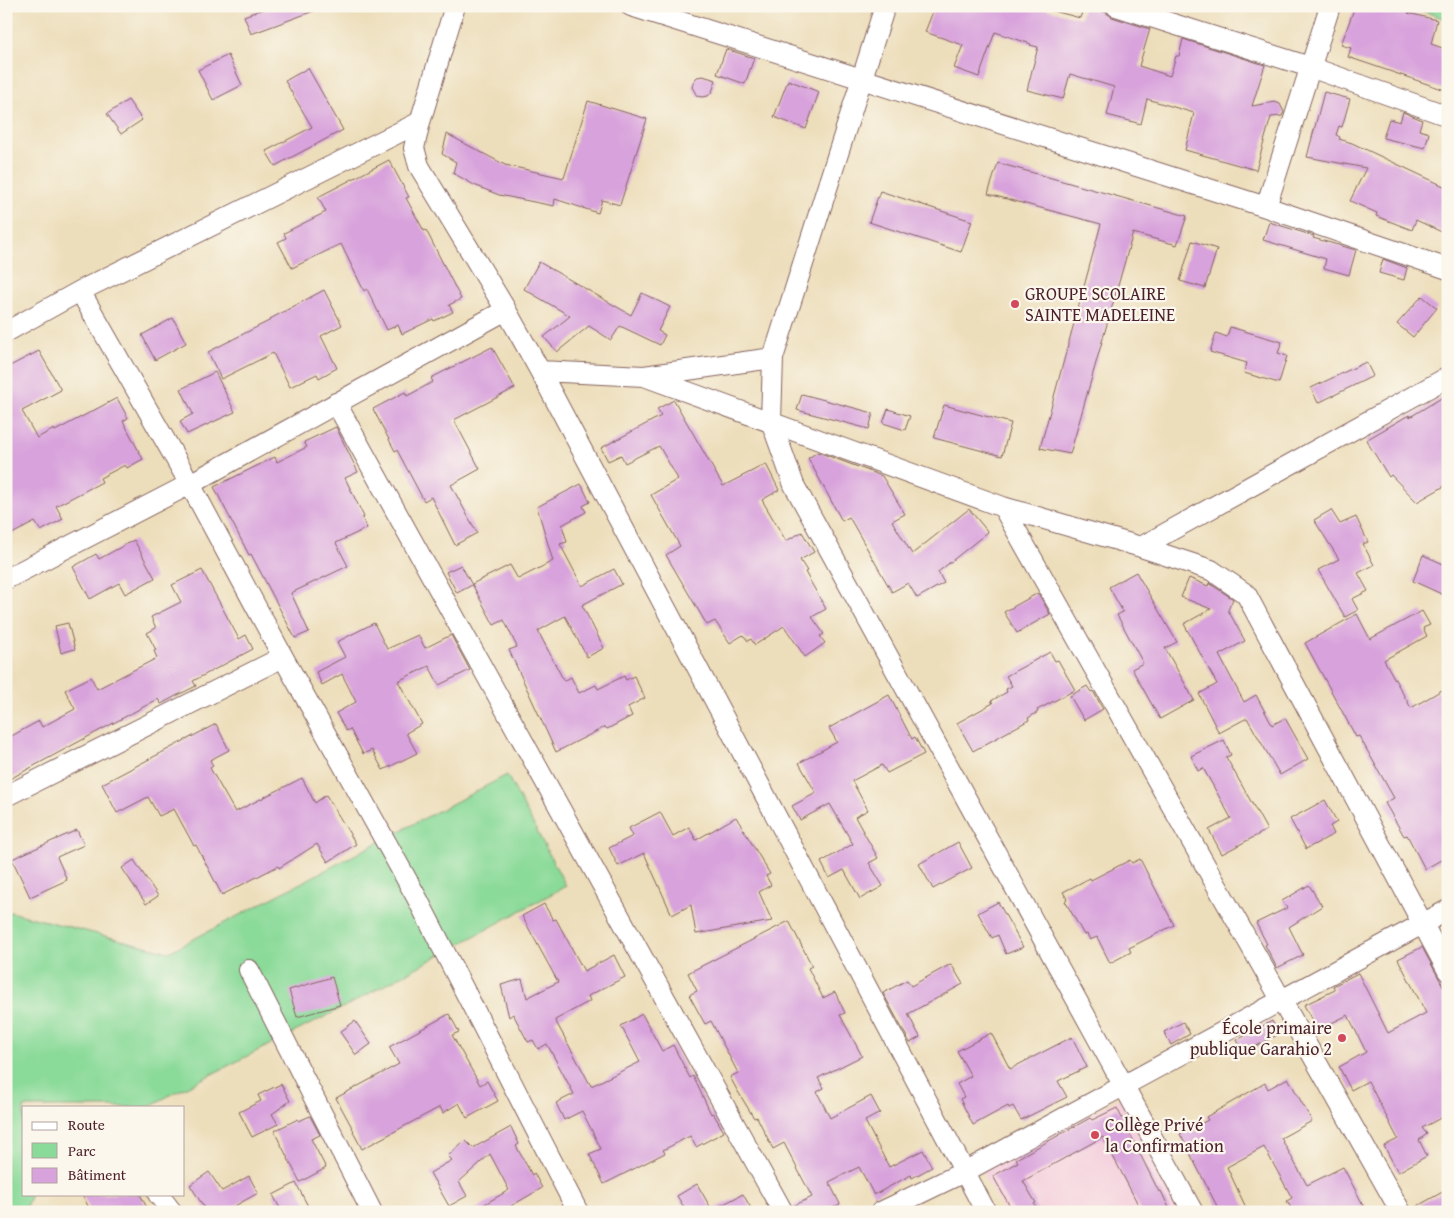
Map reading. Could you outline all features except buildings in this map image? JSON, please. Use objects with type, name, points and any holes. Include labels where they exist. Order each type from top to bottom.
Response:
[{"type":"street","points":[[455,6],[414,148],[419,166],[506,310],[540,371],[986,1212]]},
{"type":"street","points":[[631,6],[661,11],[862,80],[1266,207],[1448,269]]},
{"type":"street","points":[[885,6],[774,358],[771,421],[794,485],[1193,1212]]},
{"type":"street","points":[[1266,207],[1330,6]]},
{"type":"street","points":[[1120,7],[1310,67],[1448,116]]},
{"type":"street","points":[[6,332],[80,291],[420,122]]},
{"type":"street","points":[[80,291],[190,484],[417,898],[578,1212]]},
{"type":"street","points":[[6,579],[190,484],[506,310]]},
{"type":"street","points":[[540,371],[644,376],[774,358]]},
{"type":"street","points":[[644,376],[1003,507],[1141,547],[1211,570],[1246,594],[1448,971]]},
{"type":"street","points":[[1141,547],[1448,376]]},
{"type":"street","points":[[336,402],[783,1212]]},
{"type":"street","points":[[1003,507],[1401,1212]]},
{"type":"street","points":[[6,796],[283,656]]},
{"type":"street","points":[[881,1212],[964,1172],[1448,910]]},
{"type":"street","points":[[249,970],[372,1212]]},
{"type":"street","points":[[160,1196],[172,1212]]},
{"type":"shaded area","name":"Collège Privé la Confirmation","points":[[1120,1098],[1180,1212],[1004,1212],[981,1171]]},
{"type":"green space","points":[[1418,6],[1448,6],[1448,20],[1417,9]]},
{"type":"green space","points":[[507,775],[566,886],[350,1004],[149,1106],[22,1106],[22,1196],[30,1196],[24,1212],[6,1212],[6,911],[169,952]]},
{"type":"place","name":"GROUPE SCOLAIRE SAINTE MADELEINE","points":[[1015,304]]},
{"type":"place","name":"École primaire publique Garahio 2","points":[[1342,1038]]},
{"type":"place","name":"Collège Privé la Confirmation","points":[[1095,1135]]}]
